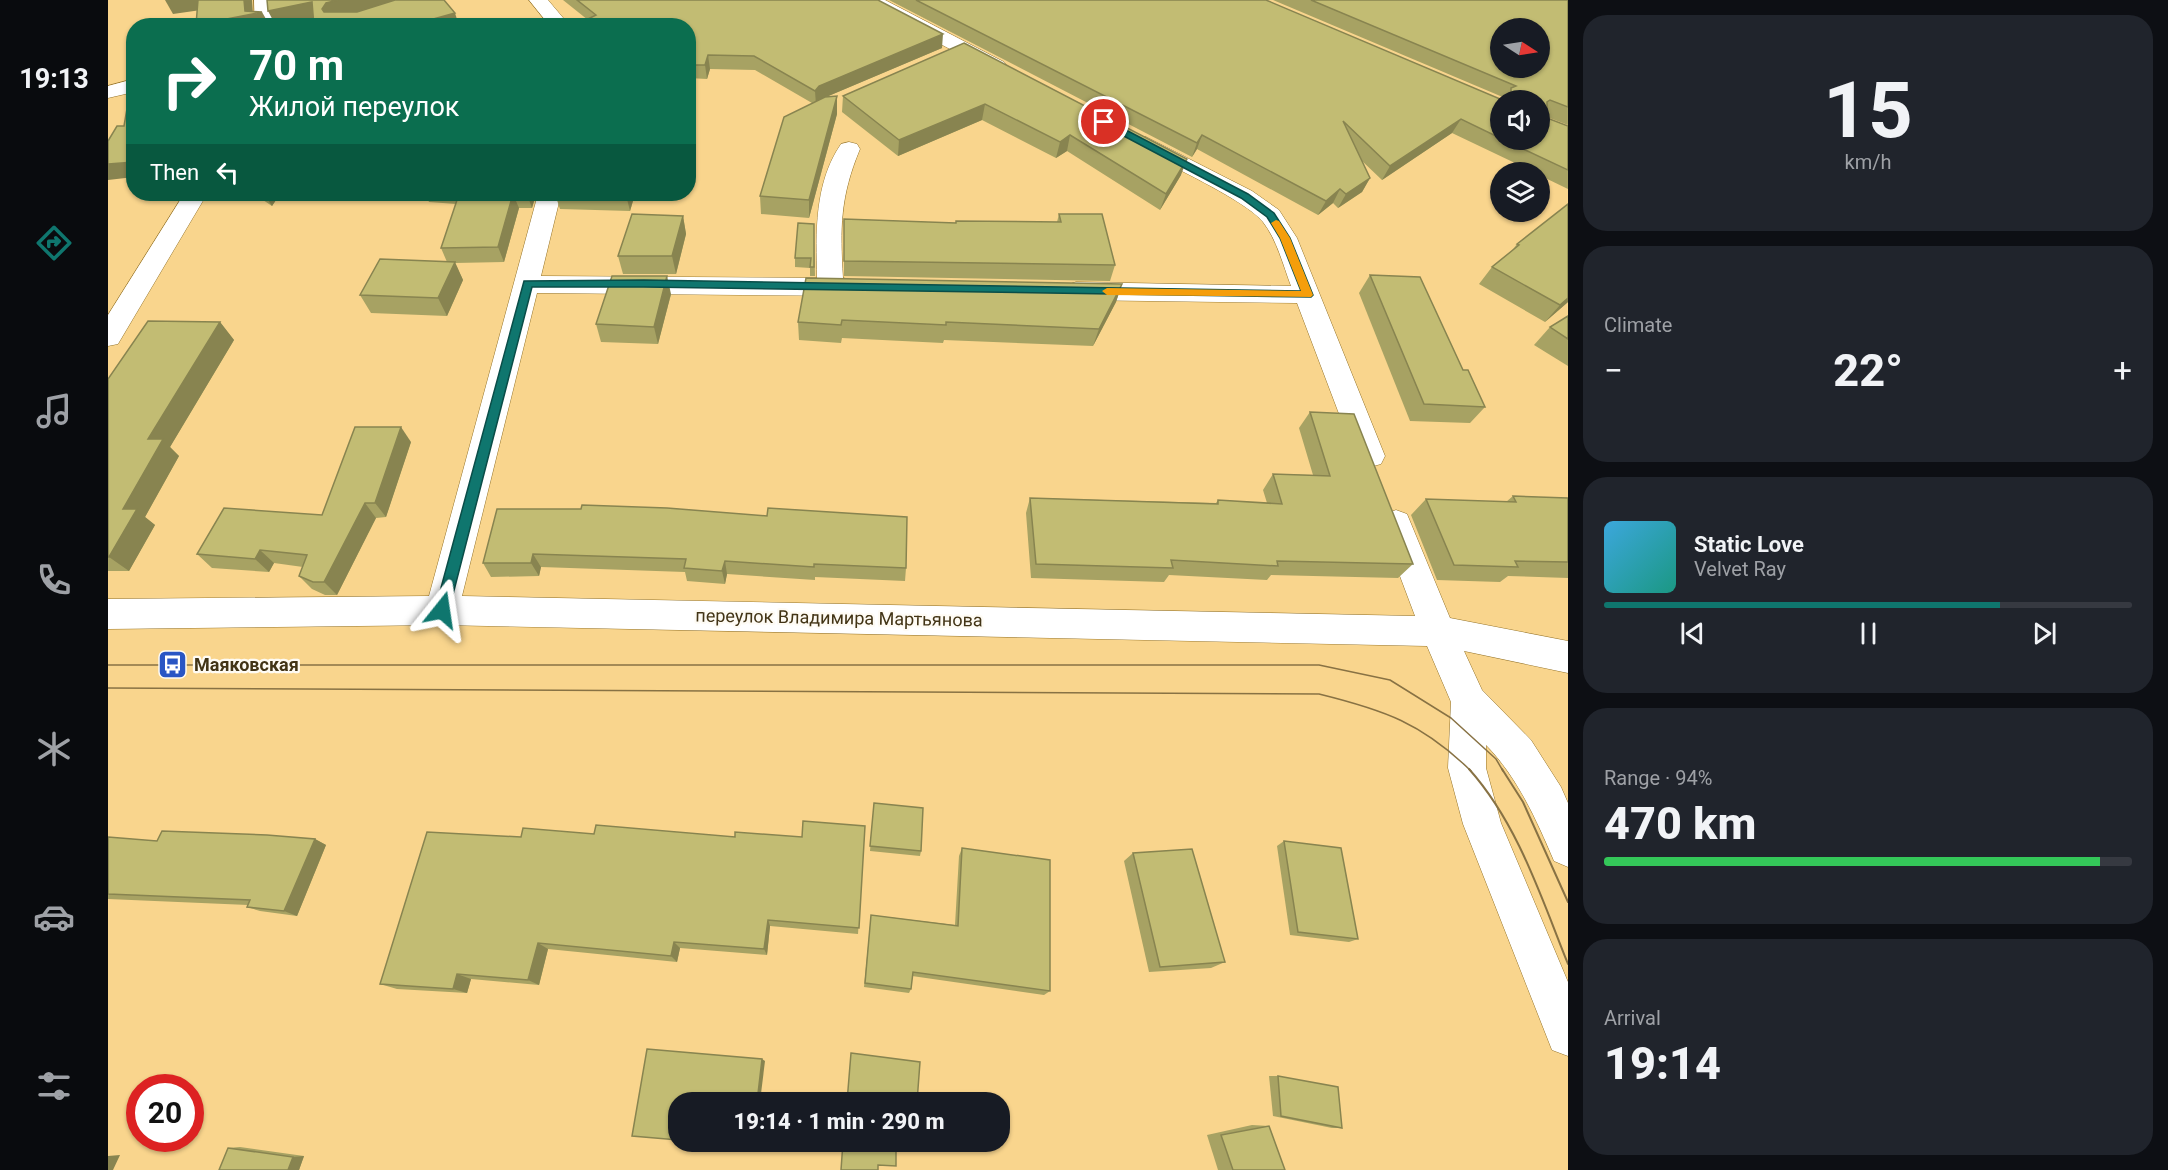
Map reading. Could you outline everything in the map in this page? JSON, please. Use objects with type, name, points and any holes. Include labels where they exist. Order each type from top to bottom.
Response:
[{"type":"street","points":[[263,0],[264,18]]},
{"type":"street","points":[[538,0],[554,18]]},
{"type":"street","points":[[872,0],[954,53],[1016,75]]},
{"type":"street","points":[[108,92],[126,87]]},
{"type":"street","points":[[1130,136],[1244,196],[1271,215],[1285,238],[1438,631],[1469,702],[1518,752],[1546,800],[1568,847]]},
{"type":"street","points":[[830,286],[828,239],[832,201],[835,183],[849,149]]},
{"type":"street","points":[[108,337],[191,201]]},
{"type":"street","points":[[442,610],[528,284],[547,201]]},
{"type":"street","points":[[528,284],[878,287]]},
{"type":"street","points":[[1057,290],[1308,295]]},
{"type":"street","name":"переулок Владимира Мартьянова","points":[[108,614],[442,610],[1438,631],[1568,657]]},
{"type":"street","points":[[1469,702],[1467,768],[1482,824],[1568,1034]]},
{"type":"building","points":[[198,0],[244,0],[245,11],[262,12],[232,18],[197,18]]},
{"type":"building","points":[[267,0],[338,0],[326,3],[322,9],[324,12],[357,12],[395,0],[444,0],[455,13],[437,18],[313,18],[312,2],[268,11]]},
{"type":"building","points":[[577,0],[878,0],[943,34],[819,86],[815,91],[754,56],[708,55],[705,65],[696,65],[696,18],[590,18],[596,15]]},
{"type":"building","points":[[916,0],[1266,0],[1490,95],[1490,133],[1461,119],[1390,166],[1343,121],[1370,178],[1346,194],[1340,189],[1326,201],[1202,135],[1197,143]]},
{"type":"building","points":[[1311,0],[1568,0],[1568,107],[1550,100],[1550,90],[1511,90],[1516,86],[1497,78],[1550,78],[1550,18],[1490,18],[1490,75]]},
{"type":"building","points":[[964,43],[1187,159],[1166,194],[1070,135],[1060,142],[985,104],[899,140],[843,96]]},
{"type":"building","points":[[837,96],[809,200],[760,196],[784,117],[825,97]]},
{"type":"building","points":[[126,114],[126,163],[108,164],[108,141],[117,126],[124,126]]},
{"type":"building","points":[[1550,119],[1568,126],[1568,170],[1525,150],[1550,150]]},
{"type":"building","points":[[457,201],[511,201],[498,247],[441,248]]},
{"type":"building","points":[[1568,204],[1568,298],[1560,305],[1492,267],[1545,222],[1550,222],[1550,218]]},
{"type":"building","points":[[632,214],[683,216],[672,256],[618,256]]},
{"type":"building","points":[[1059,214],[1102,214],[1115,265],[844,261],[844,219],[956,223],[956,221],[1061,222]]},
{"type":"building","points":[[798,223],[814,224],[814,267],[810,267],[811,258],[795,258]]},
{"type":"building","points":[[380,259],[455,262],[438,298],[360,295]]},
{"type":"building","points":[[1370,275],[1420,277],[1463,370],[1468,370],[1485,407],[1424,404]]},
{"type":"building","points":[[612,276],[667,276],[654,327],[596,324]]},
{"type":"building","points":[[806,278],[1122,284],[1099,329],[842,320],[841,325],[798,322]]},
{"type":"building","points":[[1568,316],[1568,339],[1550,327]]},
{"type":"building","points":[[148,321],[220,322],[148,439],[163,439],[123,509],[137,509],[108,557],[108,379]]},
{"type":"building","points":[[1310,412],[1354,414],[1413,564],[1277,561],[1278,566],[1171,560],[1173,568],[1036,564],[1030,498],[1218,504],[1218,500],[1282,504],[1273,474],[1330,476]]},
{"type":"building","points":[[355,427],[401,427],[375,503],[365,503],[324,582],[313,582],[299,576],[307,555],[260,550],[255,559],[197,554],[224,508],[322,515]]},
{"type":"building","points":[[1513,496],[1568,498],[1568,562],[1515,561],[1518,567],[1454,565],[1426,499],[1516,502]]},
{"type":"building","points":[[582,505],[667,508],[767,516],[768,508],[907,517],[906,568],[814,564],[814,567],[725,561],[722,571],[684,568],[686,559],[533,554],[531,563],[483,563],[497,509],[581,509]]},
{"type":"building","points":[[874,803],[923,808],[921,851],[870,846]]},
{"type":"building","points":[[803,821],[865,826],[859,928],[768,920],[764,949],[674,942],[671,956],[538,943],[528,980],[457,974],[453,989],[380,984],[427,832],[521,837],[523,828],[594,834],[596,825],[735,837],[735,832],[802,837]]},
{"type":"building","points":[[162,831],[315,839],[284,911],[247,907],[250,900],[108,894],[108,837],[157,841]]},
{"type":"building","points":[[1284,841],[1341,848],[1358,939],[1298,932]]},
{"type":"building","points":[[962,848],[1050,860],[1050,991],[913,972],[911,989],[865,983],[871,915],[958,926]]},
{"type":"building","points":[[1192,849],[1225,962],[1160,967],[1133,853]]},
{"type":"building","points":[[647,1049],[762,1059],[758,1092],[668,1092],[668,1139],[632,1136]]},
{"type":"building","points":[[851,1053],[920,1062],[918,1092],[848,1092]]},
{"type":"building","points":[[1278,1076],[1338,1087],[1342,1128],[1281,1116]]},
{"type":"building","points":[[1269,1126],[1285,1170],[1233,1170],[1221,1135]]},
{"type":"building","points":[[228,1148],[293,1157],[288,1170],[219,1170]]},
{"type":"building","points":[[842,1152],[896,1152],[896,1166],[878,1165],[878,1170],[841,1170]]},
{"type":"tram line","points":[[108,665],[1319,665],[1390,680],[1451,718],[1496,759],[1503,771]]},
{"type":"tram line","points":[[108,688],[1319,694],[1363,706],[1401,720],[1436,741],[1470,770]]},
{"type":"tram line","points":[[1502,769],[1523,802],[1568,902]]},
{"type":"tram line","points":[[1470,770],[1486,790],[1515,837],[1538,887],[1568,964]]},
{"type":"slow traffic","points":[[1107,291],[1308,295],[1285,238],[1276,223]]},
{"type":"place","name":"Маяковская","points":[[173,665]]},
{"type":"route","points":[[442,610],[528,284],[644,283],[1308,295],[1285,238],[1271,215],[1244,196],[1104,122]]}]
